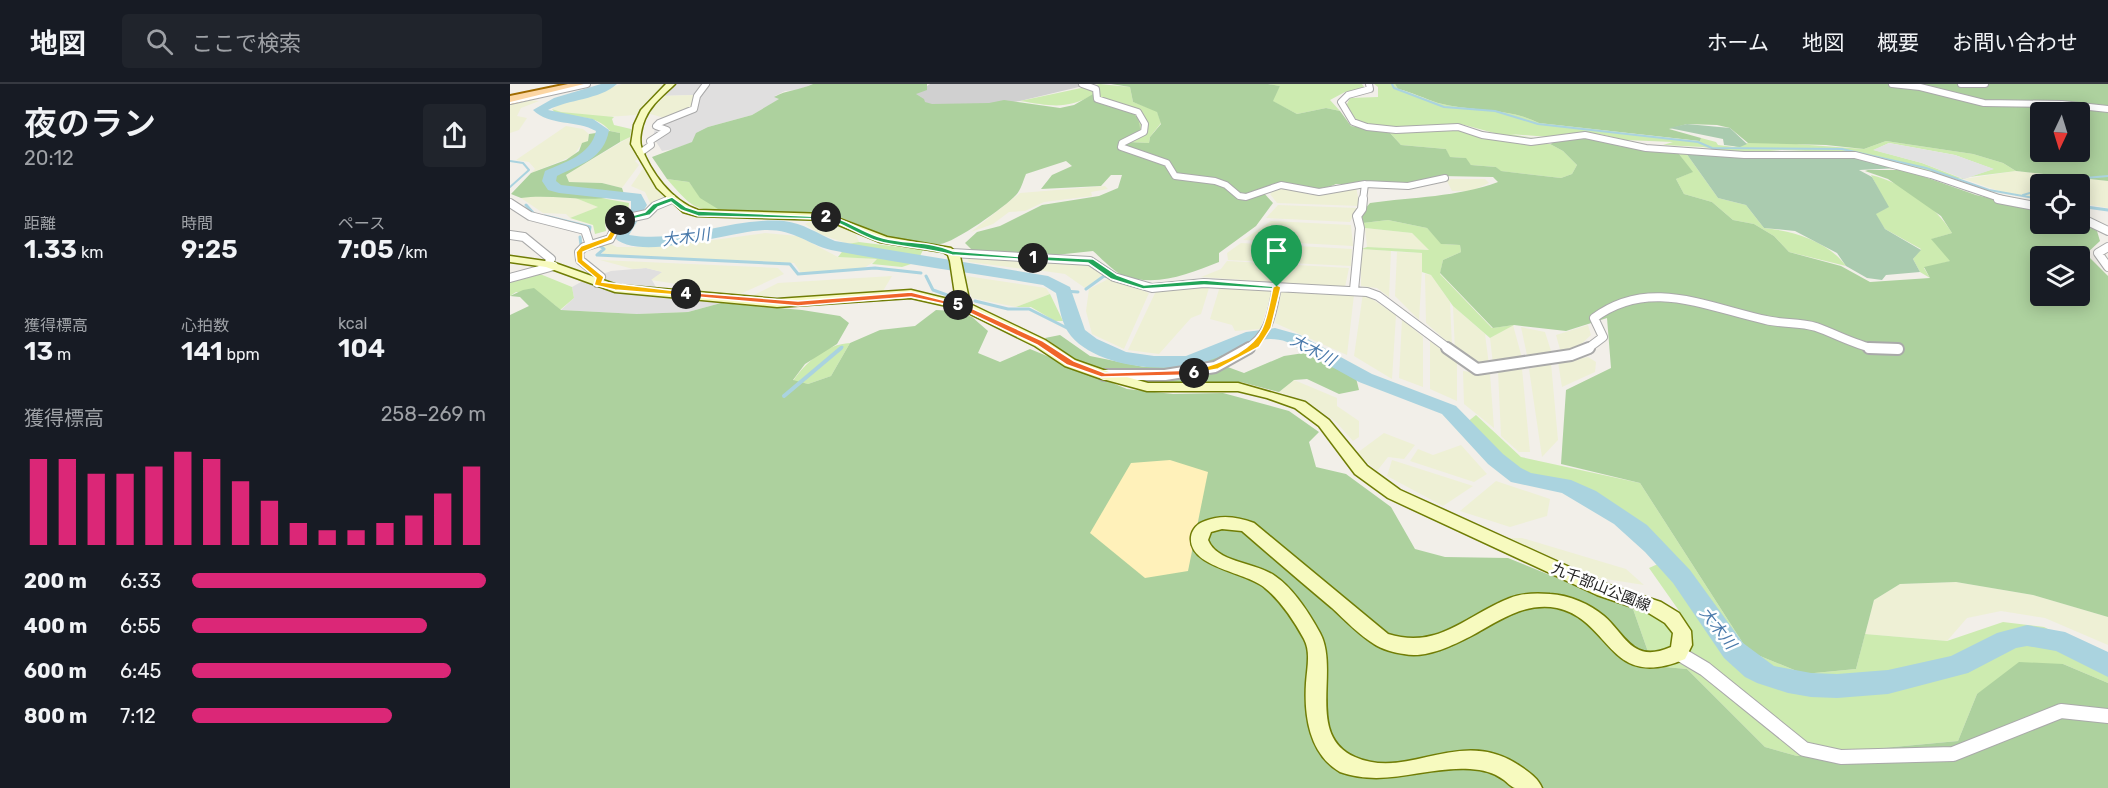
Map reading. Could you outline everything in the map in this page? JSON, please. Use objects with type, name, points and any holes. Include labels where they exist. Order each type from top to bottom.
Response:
[{"type":"main road","points":[[510,99],[569,84]]},
{"type":"main road","points":[[510,99],[580,84]]},
{"type":"main road","points":[[671,84],[652,99],[642,115],[636,135],[640,153],[672,199],[683,209],[698,213],[827,217],[842,220],[877,238],[942,249],[954,256],[957,285],[964,306]]},
{"type":"main road","name":"九千部山公園線","points":[[510,259],[551,265],[615,288],[777,303],[911,294],[964,306],[1040,343],[1070,363],[1104,375],[1158,388],[1238,387],[1300,405],[1324,423],[1361,470],[1394,494],[1583,581],[1654,607],[1672,618],[1682,631],[1682,645],[1678,653],[1664,659],[1646,659],[1629,654],[1614,642],[1599,622],[1579,608],[1556,601],[1534,600],[1515,603],[1454,636],[1426,646],[1405,647],[1381,639],[1248,527],[1238,522],[1221,521],[1206,527],[1200,536],[1199,544],[1203,550],[1273,583],[1313,636],[1318,648],[1314,711],[1319,732],[1329,750],[1350,766],[1379,778],[1403,779],[1461,761],[1484,760],[1505,768],[1531,788]]},
{"type":"street","points":[[510,99],[587,84]]},
{"type":"street","points":[[640,153],[651,145],[650,141],[667,130],[656,126],[659,123],[694,109],[697,96],[706,84]]},
{"type":"street","points":[[1082,84],[1096,89],[1096,98],[1106,105],[1132,108],[1139,113],[1145,124],[1143,133],[1140,138],[1122,143],[1122,147],[1167,163],[1175,176],[1215,181],[1239,196],[1258,195],[1281,185],[1319,192],[1365,184],[1408,186],[1445,178]]},
{"type":"street","points":[[1369,84],[1370,89],[1348,95],[1341,102],[1353,122],[1367,128],[1396,130],[1458,127],[1482,135],[1531,142],[1585,135],[1652,148],[1744,155],[1846,154],[1907,168],[1999,199],[2030,205]]},
{"type":"street","points":[[1892,84],[1920,87],[1984,103],[2062,104],[2108,109]]},
{"type":"street","points":[[1961,84],[1985,84]]},
{"type":"street","points":[[1354,290],[1360,228],[1357,216],[1362,209],[1365,184]]},
{"type":"street","points":[[597,283],[601,277],[578,257],[584,247],[610,239],[614,236],[616,225],[622,219],[647,214],[655,206],[672,199]]},
{"type":"street","points":[[510,204],[530,216],[585,230],[590,245]]},
{"type":"street","points":[[2090,222],[2108,231]]},
{"type":"street","points":[[510,236],[524,237],[551,259],[551,265],[510,278]]},
{"type":"street","points":[[2108,247],[2098,253],[2108,267]]},
{"type":"street","points":[[954,256],[1090,261],[1114,277],[1152,288],[1204,283],[1354,290],[1378,296],[1477,369],[1584,351],[1603,337],[1595,325],[1594,318],[1604,308],[1624,301],[1654,298],[1699,301],[1772,322],[1814,327],[1868,348],[1898,349]]},
{"type":"street","points":[[1104,375],[1120,373],[1165,375],[1197,372],[1215,367],[1260,341],[1267,328],[1277,287]]},
{"type":"street","points":[[1678,653],[1705,669],[1786,738],[1804,748],[1841,757],[1953,754],[2061,711],[2108,716]]},
{"type":"shaded area","points":[[675,84],[813,84],[797,90],[785,91],[775,96],[780,99],[752,115],[708,127],[693,142],[662,151],[653,137],[655,129],[692,107],[695,95],[660,96]]},
{"type":"shaded area","points":[[930,84],[1078,84],[1083,86],[1020,101],[978,107],[924,105],[915,94]]},
{"type":"shaded area","points":[[1889,143],[1955,155],[1994,169],[1964,179],[1922,163],[1873,150]]},
{"type":"shaded area","points":[[646,268],[663,272],[652,280],[657,289],[703,293],[721,303],[688,312],[637,314],[561,310],[574,298],[572,287],[581,282],[611,271]]},
{"type":"green space","points":[[622,84],[668,84],[648,100],[636,115],[606,117],[552,109],[564,102]]},
{"type":"green space","points":[[813,84],[927,84],[927,90],[916,94],[925,102],[932,104],[989,103],[1004,100],[1060,108],[1074,105],[1095,93],[1094,99],[1100,103],[1136,116],[1140,132],[1129,142],[1149,143],[1150,137],[1161,124],[1157,112],[1133,102],[1130,87],[1111,84],[1268,84],[1280,86],[1273,101],[1297,114],[1326,108],[1340,111],[1351,126],[1390,133],[1401,145],[1446,149],[1450,157],[1466,158],[1471,165],[1561,178],[1572,174],[1577,165],[1563,151],[1550,144],[1563,139],[1600,139],[1619,146],[1679,154],[1693,172],[1676,179],[1684,194],[1712,202],[1733,220],[1754,224],[1774,236],[1789,252],[1841,266],[1870,282],[1930,278],[1924,267],[1950,261],[1931,239],[1952,233],[1941,216],[1888,179],[1865,171],[1868,170],[1905,170],[1976,195],[2030,208],[2030,234],[2090,234],[2090,227],[2097,231],[2100,241],[2090,250],[2090,246],[2030,246],[2030,306],[2090,306],[2090,258],[2108,276],[2108,617],[2033,595],[1956,582],[1900,584],[1874,600],[1856,669],[1804,674],[1748,651],[1640,483],[1561,464],[1566,390],[1611,368],[1607,318],[1566,331],[1514,325],[1493,328],[1440,273],[1443,260],[1461,252],[1460,245],[1441,244],[1427,228],[1388,220],[1363,223],[1358,217],[1370,203],[1467,191],[1498,182],[1493,177],[1441,176],[1405,185],[1336,184],[1317,188],[1290,185],[1272,187],[1263,192],[1273,203],[1256,226],[1219,253],[1219,262],[1172,278],[1135,279],[1122,275],[1093,251],[1046,256],[973,251],[965,243],[977,232],[1000,226],[1042,205],[1099,196],[1118,188],[1122,175],[1111,175],[1101,186],[1041,189],[1052,175],[1072,166],[1066,161],[1026,174],[1018,193],[991,216],[947,242],[929,244],[887,238],[835,216],[718,209],[700,198],[689,182],[667,179],[652,157],[692,142],[696,133],[708,127],[752,115],[779,99],[774,97]]},
{"type":"green space","points":[[1100,84],[1130,87],[1133,102],[1157,111],[1161,123],[1150,137],[1149,143],[1129,142],[1121,108],[1104,107],[1094,99],[1095,94],[1067,105],[1020,101]]},
{"type":"green space","points":[[1268,84],[1362,84],[1366,89],[1345,92],[1330,100],[1340,111],[1326,108],[1297,114],[1272,101],[1280,86]]},
{"type":"green space","points":[[1374,84],[1395,84],[1398,89],[1438,103],[1515,114],[1539,123],[1687,140],[1700,141],[1701,138],[1716,142],[1718,145],[1734,147],[1748,143],[1782,143],[1864,149],[1886,141],[1973,154],[2003,163],[2016,171],[1969,177],[1993,169],[1955,155],[1889,143],[1874,150],[1922,163],[1961,178],[1953,179],[1855,153],[1782,150],[1770,151],[1772,153],[1737,153],[1703,147],[1663,145],[1673,142],[1625,140],[1600,134],[1571,133],[1549,137],[1510,134],[1534,138],[1505,136],[1461,124],[1397,128],[1369,126],[1358,122],[1346,106],[1350,98],[1378,97],[1378,87]]},
{"type":"green space","points":[[1395,84],[2108,84],[2108,181],[2090,179],[2090,174],[2044,174],[2016,171],[2003,163],[1973,154],[1886,141],[1864,149],[1826,145],[1748,143],[1730,128],[1717,125],[1687,124],[1669,129],[1701,138],[1700,141],[1539,123],[1514,114],[1438,103],[1398,89]]},
{"type":"green space","points":[[695,95],[692,107],[668,119],[647,113],[660,96]]},
{"type":"green space","points":[[539,101],[521,108],[517,116],[527,118],[519,130],[510,133],[510,103]]},
{"type":"green space","points":[[552,109],[561,112],[614,117],[612,119],[614,125],[631,129],[630,137],[620,142],[620,133],[610,131],[592,119],[556,114]]},
{"type":"green space","points":[[1687,124],[1730,128],[1747,144],[1740,147],[1724,145],[1723,139],[1669,128]]},
{"type":"green space","points":[[566,126],[583,129],[589,134],[588,141],[581,145],[573,156],[531,173],[535,169],[529,162],[516,160]]},
{"type":"green space","points":[[1454,128],[1472,135],[1522,144],[1550,144],[1563,151],[1577,165],[1572,174],[1561,178],[1500,171],[1496,167],[1471,165],[1465,158],[1449,157],[1446,149],[1401,145],[1390,133]]},
{"type":"green space","points":[[610,131],[620,133],[620,142],[566,175],[569,182],[602,183],[622,188],[624,194],[587,199],[521,198],[511,194],[531,173],[566,160],[579,151],[582,143],[588,141],[589,134]]},
{"type":"green space","points":[[630,137],[630,144],[639,158],[635,161],[639,165],[622,188],[602,183],[569,182],[566,175]]},
{"type":"green space","points":[[1686,153],[1718,198],[1746,205],[1764,228],[1798,235],[1820,244],[1830,250],[1846,266],[1789,252],[1774,236],[1754,224],[1733,220],[1712,202],[1684,194],[1676,179],[1692,172],[1679,154]]},
{"type":"green space","points":[[1686,153],[1837,154],[1900,168],[1859,170],[1872,177],[1889,207],[1876,214],[1885,229],[1921,250],[1913,259],[1920,272],[1886,275],[1882,280],[1867,278],[1846,266],[1837,253],[1795,231],[1764,228],[1746,205],[1718,198]]},
{"type":"green space","points":[[644,167],[666,199],[651,205],[645,192],[631,186]]},
{"type":"green space","points":[[2016,171],[2044,174],[2030,174],[2030,197],[2002,192],[1964,179]]},
{"type":"green space","points":[[1871,175],[1894,183],[1917,196],[1937,214],[1952,233],[1932,239],[1951,261],[1924,268],[1930,278],[1920,272],[1913,259],[1921,249],[1885,229],[1875,214],[1888,207]]},
{"type":"green space","points":[[667,179],[689,182],[710,202],[722,208],[737,211],[696,207],[683,197]]},
{"type":"green space","points":[[1446,179],[1485,179],[1489,183],[1471,191],[1452,191]]},
{"type":"green space","points":[[2090,179],[2108,181],[2108,208],[2090,205]]},
{"type":"green space","points":[[1105,186],[1108,189],[1091,192],[1092,196],[1044,202],[1025,211],[1009,212],[993,224],[971,232],[1020,193]]},
{"type":"green space","points":[[1356,187],[1360,206],[1277,203],[1270,194],[1277,189],[1291,189],[1311,195],[1323,195],[1337,189]]},
{"type":"green space","points":[[590,196],[629,203],[628,210],[605,223],[606,231],[595,234],[593,225],[570,218],[598,207],[573,197]]},
{"type":"green space","points":[[573,197],[599,207],[570,218],[566,214],[543,213],[521,198]]},
{"type":"green space","points":[[1278,205],[1357,208],[1350,222],[1266,218]]},
{"type":"green space","points":[[817,219],[855,232],[859,242],[848,244],[820,234],[805,224]]},
{"type":"green space","points":[[1388,220],[1427,228],[1442,244],[1460,245],[1461,252],[1443,260],[1440,274],[1492,328],[1514,325],[1490,338],[1453,306],[1431,275],[1422,272],[1422,253],[1361,249],[1367,247],[1429,250],[1412,233],[1365,228],[1363,223]]},
{"type":"green space","points":[[1271,221],[1351,225],[1353,246],[1243,240]]},
{"type":"green space","points":[[1365,228],[1412,233],[1430,250],[1367,247]]},
{"type":"green space","points":[[765,233],[798,236],[838,257],[878,259],[864,268],[801,273],[794,263],[602,254],[605,248],[602,246],[608,243],[617,247],[661,247]]},
{"type":"green space","points":[[859,242],[923,250],[917,262],[902,267],[872,264],[877,259],[838,257],[848,244]]},
{"type":"green space","points":[[1241,243],[1352,249],[1351,266],[1228,260],[1227,253]]},
{"type":"green space","points":[[1361,249],[1391,251],[1389,297],[1377,288],[1361,286]]},
{"type":"green space","points":[[1397,252],[1423,253],[1419,320],[1395,296]]},
{"type":"green space","points":[[966,256],[1028,261],[1023,269],[969,262]]},
{"type":"green space","points":[[600,260],[778,268],[784,274],[738,295],[703,293],[696,287],[651,280],[662,272],[646,268],[633,269]]},
{"type":"green space","points":[[1038,260],[1090,264],[1102,276],[1085,288],[1065,274],[1030,269]]},
{"type":"green space","points":[[1227,261],[1349,268],[1345,287],[1201,277],[1221,269]]},
{"type":"green space","points":[[540,274],[572,287],[574,298],[560,310],[535,295],[516,292],[510,296],[510,281]]},
{"type":"green space","points":[[1425,274],[1431,275],[1450,302],[1452,346],[1426,323]]},
{"type":"green space","points":[[892,276],[883,291],[822,298],[752,296],[778,283]]},
{"type":"green space","points":[[966,276],[1046,288],[1050,294],[1016,307],[972,298],[965,283]]},
{"type":"green space","points":[[1110,278],[1149,293],[1124,349],[1092,334],[1086,311],[1089,289]]},
{"type":"green space","points":[[1203,286],[1209,288],[1201,314],[1191,318],[1159,354],[1128,350],[1156,291]]},
{"type":"green space","points":[[1220,286],[1273,289],[1260,329],[1235,331],[1232,325],[1210,319]]},
{"type":"green space","points":[[534,288],[561,310],[637,314],[688,312],[721,303],[802,310],[840,316],[849,323],[837,344],[805,364],[793,380],[808,384],[831,376],[850,343],[880,330],[915,326],[936,310],[955,311],[972,317],[988,331],[978,353],[1000,362],[1030,349],[1127,389],[1173,394],[1223,393],[1289,411],[1319,432],[1309,442],[1316,467],[1346,474],[1391,507],[1415,549],[1445,557],[1508,558],[1633,609],[1653,666],[1687,669],[1765,747],[1797,756],[1958,741],[1977,694],[2019,662],[2063,664],[2108,683],[2108,788],[510,788],[510,315],[529,306],[520,297],[510,296]]},
{"type":"green space","points":[[1282,289],[1354,295],[1347,355],[1275,323]]},
{"type":"green space","points":[[1363,293],[1396,315],[1392,379],[1354,356]]},
{"type":"green space","points":[[1050,294],[1063,321],[1055,321],[1031,307],[1016,307]]},
{"type":"green space","points":[[1453,306],[1485,334],[1489,365],[1474,366],[1455,351]]},
{"type":"green space","points":[[1402,319],[1423,337],[1423,387],[1399,378]]},
{"type":"green space","points":[[1513,325],[1522,358],[1493,364],[1490,338]]},
{"type":"green space","points":[[1588,325],[1591,335],[1576,349],[1561,353],[1556,335]]},
{"type":"green space","points":[[1521,327],[1545,332],[1552,354],[1528,360]]},
{"type":"green space","points":[[1060,335],[1090,356],[1144,367],[1186,367],[1233,351],[1225,366],[1244,373],[1284,356],[1304,353],[1356,378],[1359,390],[1339,394],[1307,379],[1294,380],[1279,392],[1241,382],[1176,384],[1120,376],[1074,359],[1045,338]]},
{"type":"green space","points":[[1430,341],[1457,361],[1457,401],[1430,389]]},
{"type":"green space","points":[[850,343],[831,376],[808,384],[793,381],[817,355],[841,344]]},
{"type":"green space","points":[[1588,357],[1596,362],[1595,372],[1562,387],[1558,362]]},
{"type":"green space","points":[[1551,363],[1558,440],[1542,457],[1529,369]]},
{"type":"green space","points":[[1522,369],[1530,452],[1519,452],[1501,436],[1498,371]]},
{"type":"green space","points":[[1463,371],[1490,374],[1494,428],[1464,404]]},
{"type":"green space","points":[[1294,380],[1337,398],[1337,406],[1359,421],[1359,437],[1353,441],[1336,422],[1306,401],[1279,392]]},
{"type":"green space","points":[[1476,415],[1521,457],[1640,483],[1748,651],[1804,674],[1856,669],[1865,634],[1947,641],[2003,622],[2044,627],[2108,660],[2108,683],[2063,664],[1977,694],[1958,741],[1797,756],[1765,747],[1687,669],[1653,666],[1633,609],[1682,615],[1649,568],[1669,559],[1616,506],[1578,486],[1516,470],[1466,423]]},
{"type":"green space","points":[[1384,433],[1415,445],[1404,459],[1388,457],[1377,471],[1357,453]]},
{"type":"green space","points":[[1461,445],[1487,474],[1474,482],[1410,461],[1418,449],[1433,455]]},
{"type":"green space","points":[[1392,460],[1473,486],[1443,506],[1387,476]]},
{"type":"green space","points":[[1496,481],[1550,499],[1547,516],[1510,527],[1460,511]]},
{"type":"green space","points":[[1502,538],[1522,538],[1626,569],[1644,585],[1599,578]]},
{"type":"green space","points":[[1956,582],[2033,595],[2108,617],[2108,645],[2045,618],[2001,611],[1967,618],[1947,641],[1865,634],[1874,600],[1900,584]]},
{"type":"sand","points":[[1170,460],[1208,472],[1188,571],[1145,578],[1090,533],[1131,463]]},
{"type":"waterway","name":"大木川","points":[[611,84],[589,93],[558,100],[539,110],[551,116],[589,122],[603,130],[600,145],[585,157],[550,174],[549,181],[553,187],[559,189],[636,197],[640,205],[620,235],[624,239],[662,242],[745,227],[785,226],[798,229],[832,245],[1048,281],[1064,291],[1071,319],[1079,334],[1104,350],[1136,360],[1170,363],[1186,361],[1200,358],[1253,336],[1264,334],[1287,336],[1366,378],[1449,410],[1466,425],[1496,459],[1519,477],[1570,488],[1588,496],[1622,518],[1639,531],[1681,576],[1734,651],[1744,661],[1767,675],[1811,685],[1837,686],[1888,682],[1937,672],[1968,661],[1997,645],[2017,637],[2027,636],[2047,637],[2065,643],[2108,666]]},
{"type":"waterway","points":[[1392,84],[1394,88],[1444,107],[1495,111],[1538,124],[1698,142],[1712,148],[1842,149],[1926,168],[1989,190],[2030,197]]},
{"type":"waterway","points":[[510,161],[523,163],[529,170],[510,187]]},
{"type":"waterway","points":[[2090,178],[2108,176]]},
{"type":"waterway","points":[[2023,195],[2030,193]]},
{"type":"waterway","points":[[526,205],[535,215]]},
{"type":"waterway","points":[[2090,208],[2108,210]]},
{"type":"waterway","points":[[545,216],[590,227],[589,233]]},
{"type":"waterway","points":[[580,237],[581,245]]},
{"type":"waterway","points":[[600,246],[604,249],[597,255],[790,264],[798,274],[875,268],[921,273]]},
{"type":"waterway","points":[[926,276],[933,290],[950,296]]},
{"type":"waterway","points":[[1086,289],[1104,276],[1109,277]]},
{"type":"waterway","points":[[1064,291],[1078,292]]},
{"type":"waterway","points":[[975,301],[1008,309],[1029,309],[1077,333]]},
{"type":"waterway","points":[[784,396],[841,348]]},
{"type":"route","points":[[672,199],[683,209],[698,213],[827,217],[842,220],[877,238],[942,249],[952,253],[1090,261],[1099,264],[1114,277],[1143,287],[1161,288],[1204,283],[1277,287],[1267,328],[1260,341],[1215,367],[1197,372],[1165,375],[1120,373],[1104,375],[1070,363],[1040,343],[964,306],[911,294],[777,303],[615,288],[597,283],[601,277],[578,257],[584,247],[614,236],[619,220],[647,214],[655,206],[672,199]]}]
